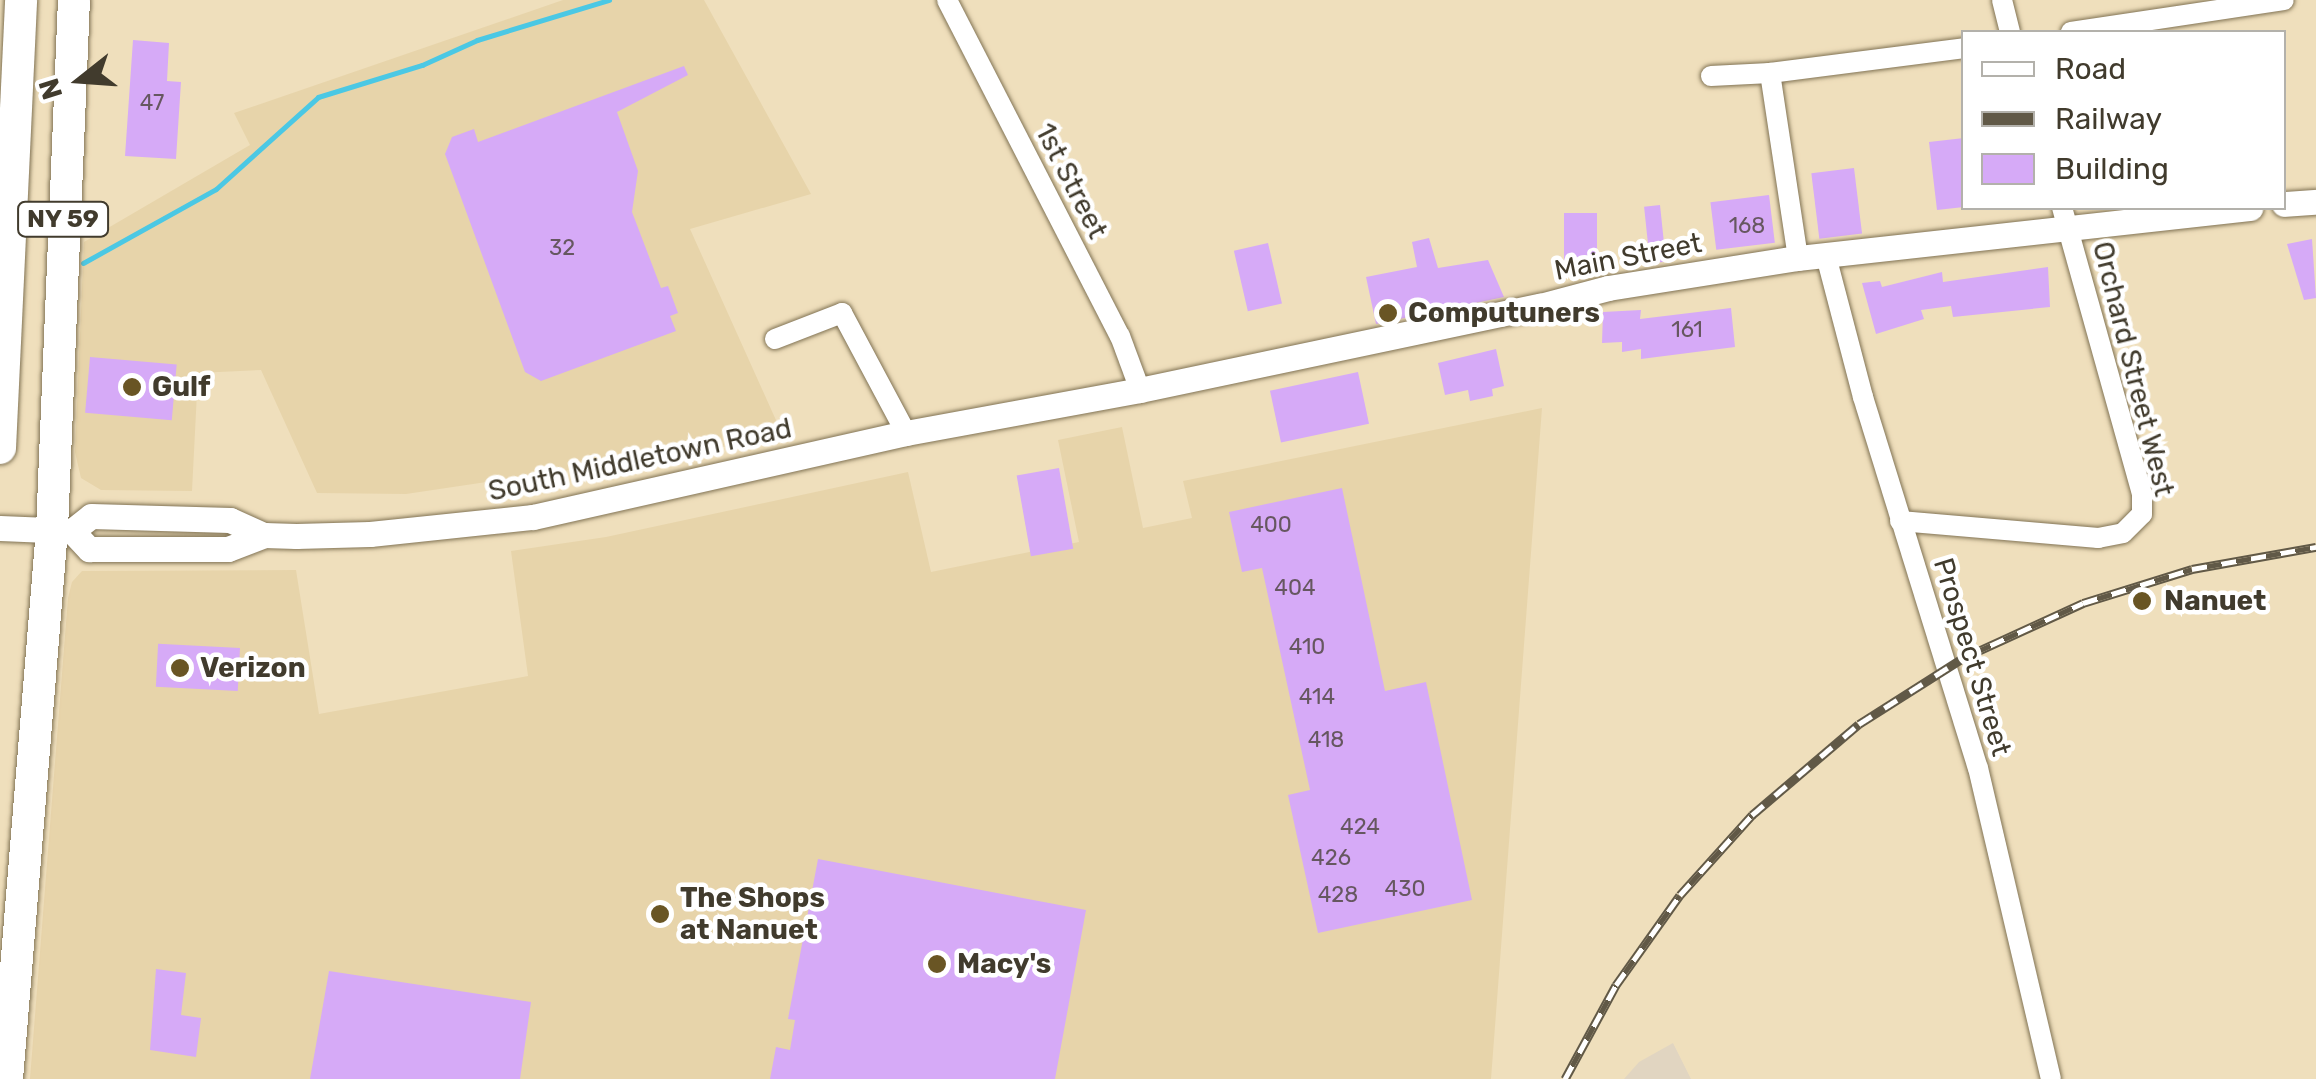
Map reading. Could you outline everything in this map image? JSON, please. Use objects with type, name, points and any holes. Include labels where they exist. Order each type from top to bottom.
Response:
[{"type":"main road","name":"NY 59","points":[[0,448],[21,0]]},
{"type":"main road","name":"NY 59","points":[[7,1079],[62,530],[74,0]]},
{"type":"street","name":"1st Street","points":[[946,0],[1120,336],[1140,390]]},
{"type":"street","points":[[2002,0],[2010,30]]},
{"type":"street","points":[[2085,30],[2284,0]]},
{"type":"street","points":[[1711,76],[1770,74],[1961,48]]},
{"type":"street","points":[[1770,74],[1798,258]]},
{"type":"street","points":[[2286,204],[2316,202]]},
{"type":"street","name":"Main Street","points":[[906,432],[1140,390],[1540,306],[1608,288],[2066,217],[2209,210]]},
{"type":"street","name":"Orchard Street West","points":[[1900,520],[2098,538],[2123,532],[2142,514],[2142,494],[2066,217]]},
{"type":"street","name":"Prospect Street","points":[[1826,256],[1900,520],[1978,768],[2051,1079]]},
{"type":"street","points":[[775,339],[842,314],[906,432]]},
{"type":"street","name":"South Middletown Road","points":[[0,528],[62,530],[90,516],[230,520],[264,535],[370,534],[533,517],[906,432]]},
{"type":"shaded area","points":[[563,0],[704,0],[811,194],[690,229],[784,438],[406,494],[317,493],[261,370],[198,373],[192,491],[101,490],[81,478],[75,452],[84,242],[250,145],[234,113]]},
{"type":"shaded area","name":"The Shops at Nanuet","points":[[1542,408],[1491,1079],[30,1079],[68,598],[72,582],[82,571],[296,570],[319,714],[528,676],[511,551],[606,537],[908,472],[931,572],[1079,542],[1058,440],[1122,427],[1143,528],[1192,518],[1183,481]]},
{"type":"shaded area","points":[[1673,1043],[1691,1079],[1624,1079],[1639,1062]]},
{"type":"building","points":[[133,40],[169,43],[167,81],[181,82],[176,159],[125,156]]},
{"type":"building","points":[[684,66],[688,75],[617,112],[638,171],[632,212],[661,288],[668,286],[678,313],[670,316],[676,331],[541,381],[525,372],[445,154],[452,137],[474,129],[478,142]]},
{"type":"building","points":[[1961,138],[1961,207],[1937,210],[1929,142]]},
{"type":"building","points":[[1854,168],[1862,234],[1819,239],[1811,173]]},
{"type":"building","points":[[1769,195],[1775,243],[1716,250],[1710,202]]},
{"type":"building","points":[[1660,205],[1666,262],[1650,263],[1644,207]]},
{"type":"building","points":[[1564,213],[1597,213],[1597,264],[1564,264]]},
{"type":"building","points":[[1429,238],[1438,268],[1488,260],[1504,297],[1376,324],[1366,277],[1417,267],[1412,242]]},
{"type":"building","points":[[2312,239],[2316,298],[2304,300],[2287,244]]},
{"type":"building","points":[[1268,243],[1282,303],[1248,311],[1234,251]]},
{"type":"building","points":[[2048,267],[2050,307],[1953,317],[1951,306],[1921,310],[1924,319],[1876,334],[1862,283],[1880,281],[1882,287],[1942,272],[1943,282]]},
{"type":"building","points":[[1731,308],[1735,347],[1641,359],[1641,349],[1622,352],[1622,342],[1602,343],[1603,312],[1641,310],[1640,319]]},
{"type":"building","points":[[1496,349],[1504,386],[1492,389],[1493,396],[1470,401],[1468,390],[1445,395],[1438,363]]},
{"type":"building","points":[[90,357],[177,365],[172,420],[85,413]]},
{"type":"building","points":[[1358,372],[1369,424],[1281,443],[1270,391]]},
{"type":"building","points":[[1059,468],[1073,549],[1031,556],[1017,475]]},
{"type":"building","points":[[1342,488],[1385,691],[1426,682],[1472,900],[1318,933],[1288,795],[1310,790],[1262,568],[1242,572],[1229,512]]},
{"type":"building","points":[[158,644],[240,648],[238,691],[156,687]]},
{"type":"building","name":"Macy's","points":[[818,859],[1086,910],[1055,1079],[770,1079],[776,1047],[790,1050],[795,1020],[788,1019]]},
{"type":"building","points":[[156,969],[186,973],[181,1015],[201,1018],[196,1057],[150,1050]]},
{"type":"building","points":[[329,971],[531,1002],[520,1079],[310,1079]]},
{"type":"waterway","points":[[83,263],[216,189],[318,97],[422,65],[477,40],[609,0]]},
{"type":"railway","points":[[1565,1079],[1616,985],[1680,895],[1752,815],[1859,724],[1963,658],[2083,603],[2192,569],[2316,547]]},
{"type":"place","name":"Computuners","points":[[1388,313]]},
{"type":"place","name":"Gulf","points":[[132,387]]},
{"type":"place","name":"Nanuet","points":[[2142,601]]},
{"type":"place","name":"Verizon","points":[[180,668]]},
{"type":"place","name":"The Shops at Nanuet","points":[[660,914]]},
{"type":"place","name":"Macy's","points":[[937,964]]}]
